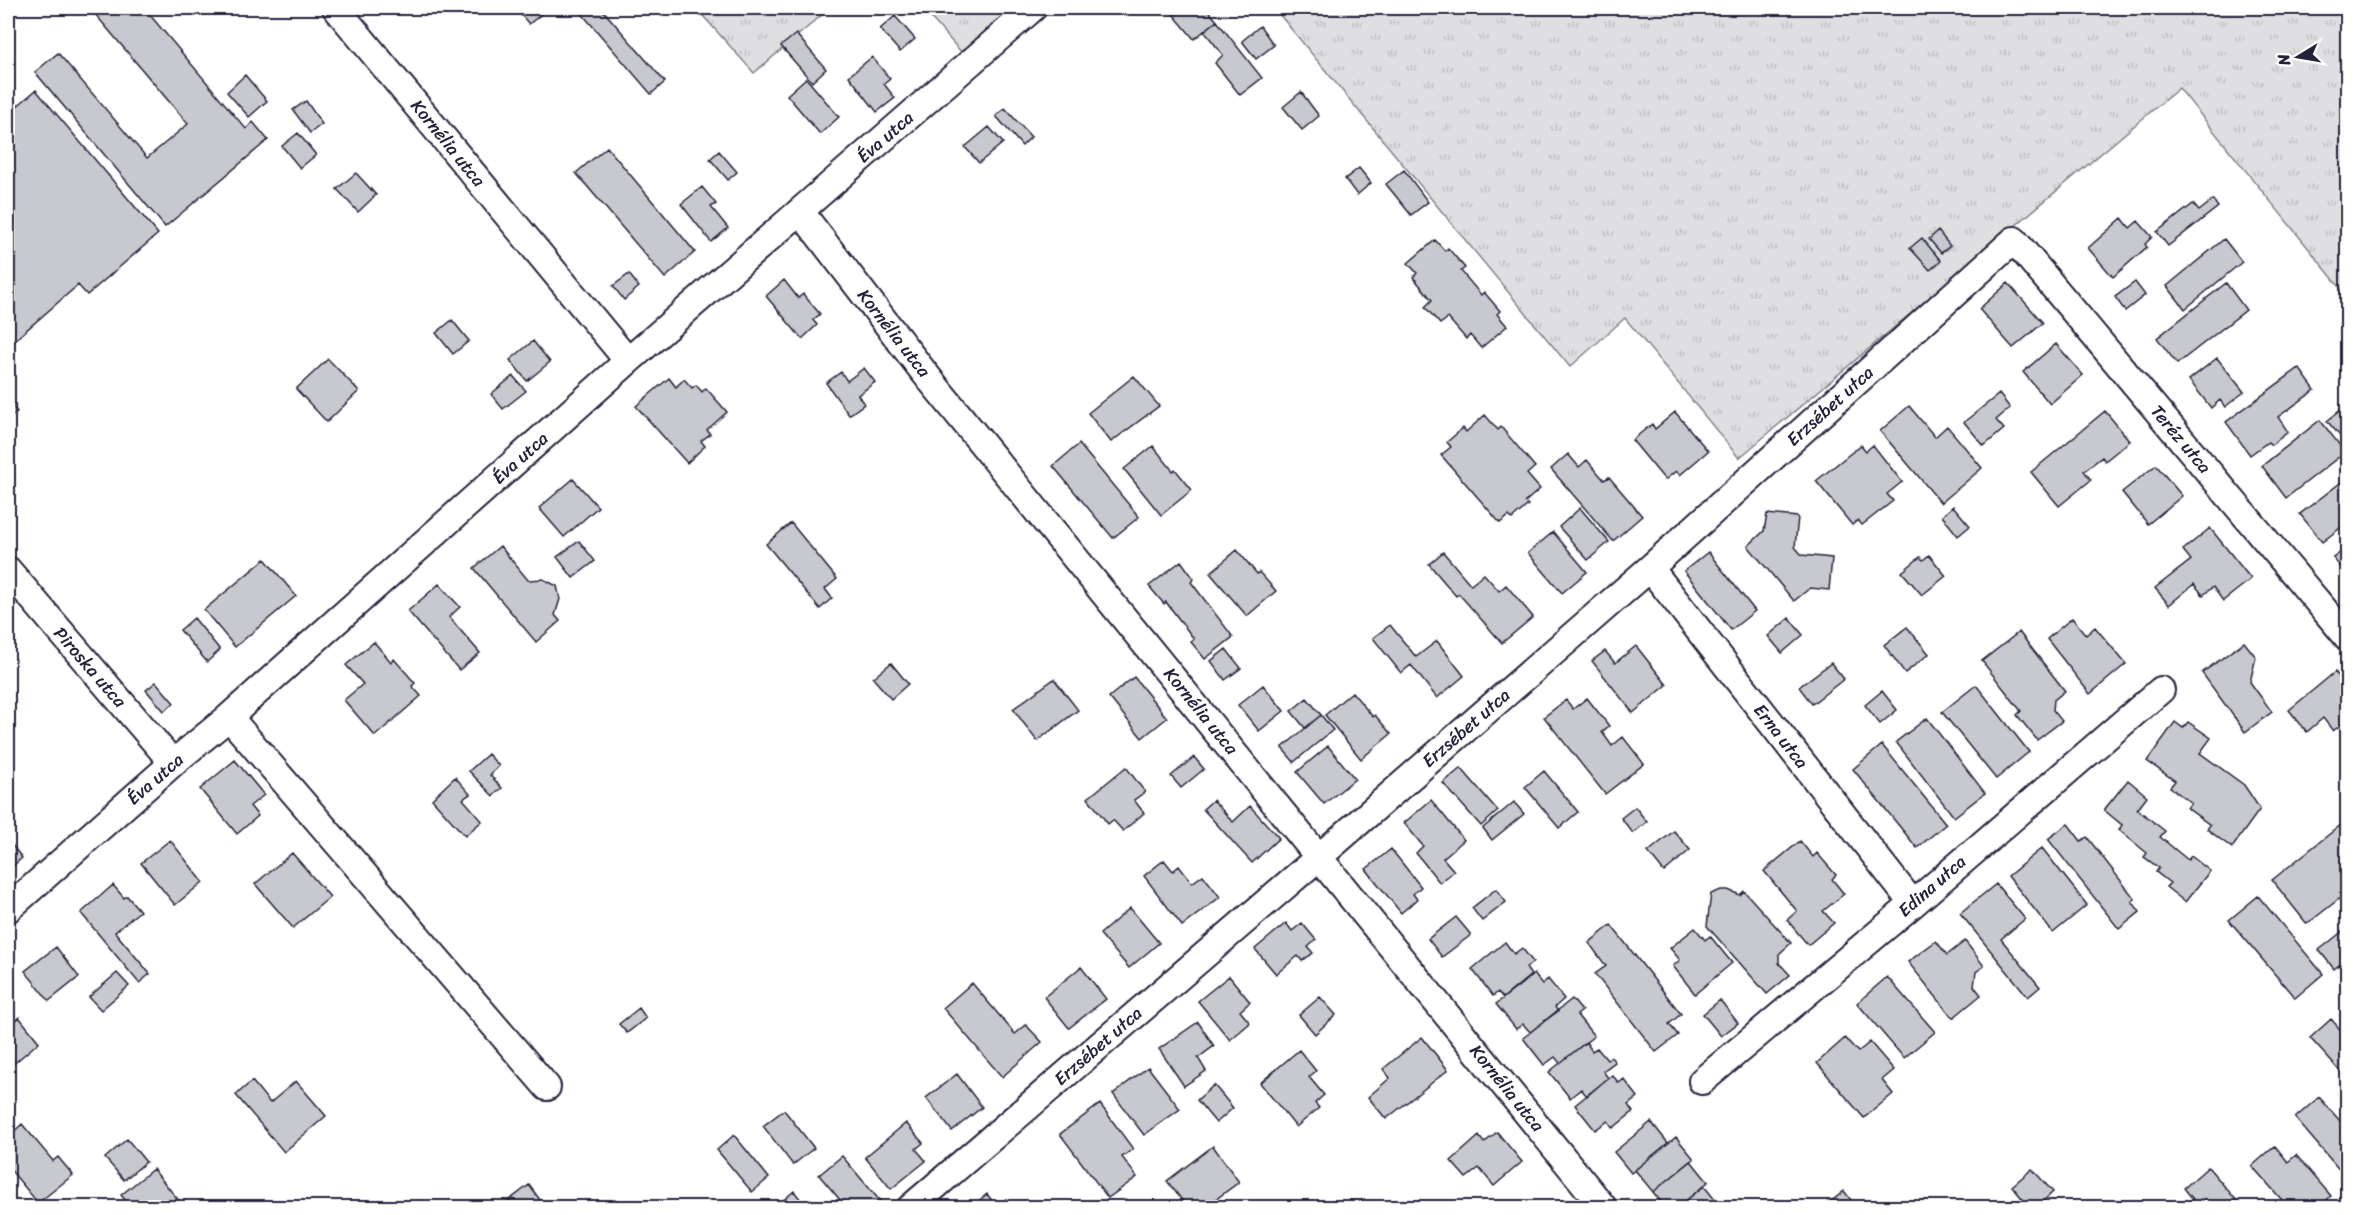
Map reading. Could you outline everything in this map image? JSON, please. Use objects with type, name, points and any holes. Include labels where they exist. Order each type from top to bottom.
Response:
[{"type":"street","name":"Kornélia utca","points":[[336,8],[628,361]]},
{"type":"street","name":"Éva utca","points":[[8,909],[173,763],[229,717],[628,361],[1033,8]]},
{"type":"street","name":"Kornélia utca","points":[[800,211],[923,371],[1604,1208]]},
{"type":"street","name":"Erzsébet utca","points":[[910,1208],[1319,857],[1650,568],[2014,240]]},
{"type":"street","name":"Teréz utca","points":[[2014,240],[2348,638]]},
{"type":"street","name":"Erna utca","points":[[1650,568],[1912,904]]},
{"type":"street","name":"Piroska utca","points":[[8,570],[173,763]]},
{"type":"street","name":"Edina utca","points":[[1702,1081],[2161,690]]},
{"type":"street","points":[[229,717],[547,1087]]},
{"type":"green space","points":[[696,8],[830,8],[754,73]]},
{"type":"green space","points":[[922,8],[1018,8],[963,54]]},
{"type":"green space","points":[[1274,8],[2347,8],[2347,296],[2179,88],[1739,458],[1625,318],[1570,367]]},
{"type":"building","points":[[90,8],[144,8],[246,129],[253,122],[268,140],[165,227],[35,72],[58,53],[147,158],[188,124]]},
{"type":"building","points":[[515,8],[549,8],[529,24]]},
{"type":"building","points":[[577,8],[601,8],[665,82],[651,94]]},
{"type":"building","points":[[1168,8],[1206,8],[1217,21],[1194,39]]},
{"type":"building","points":[[895,16],[915,39],[900,52],[880,29]]},
{"type":"building","points":[[1217,21],[1262,78],[1240,95],[1215,63],[1223,55],[1204,31]]},
{"type":"building","points":[[1260,26],[1274,45],[1256,59],[1242,41]]},
{"type":"building","points":[[796,34],[826,69],[812,82],[781,46]]},
{"type":"building","points":[[872,57],[890,79],[884,84],[895,98],[877,112],[849,76]]},
{"type":"building","points":[[245,75],[267,101],[249,117],[227,92]]},
{"type":"building","points":[[806,78],[839,117],[820,134],[787,95]]},
{"type":"building","points":[[36,90],[158,234],[87,295],[78,285],[8,346],[8,114]]},
{"type":"building","points":[[1301,92],[1319,116],[1302,130],[1283,107]]},
{"type":"building","points":[[306,101],[322,124],[310,133],[293,110]]},
{"type":"building","points":[[1005,108],[1031,137],[1022,146],[996,116]]},
{"type":"building","points":[[989,127],[1003,143],[979,163],[965,147]]},
{"type":"building","points":[[298,133],[316,155],[300,168],[282,146]]},
{"type":"building","points":[[607,147],[695,252],[665,278],[576,173]]},
{"type":"building","points":[[719,151],[737,172],[728,180],[710,159]]},
{"type":"building","points":[[1359,168],[1371,183],[1357,195],[1345,179]]},
{"type":"building","points":[[1404,170],[1428,202],[1411,215],[1386,184]]},
{"type":"building","points":[[356,173],[376,195],[358,212],[337,189]]},
{"type":"building","points":[[702,187],[716,204],[711,207],[728,228],[711,242],[681,204]]},
{"type":"building","points":[[2213,200],[2218,207],[2168,246],[2157,232],[2193,204],[2199,211]]},
{"type":"building","points":[[2122,218],[2130,228],[2138,221],[2152,237],[2145,244],[2147,247],[2113,277],[2088,248]]},
{"type":"building","points":[[1938,231],[1950,246],[1941,253],[1929,239]]},
{"type":"building","points":[[1922,238],[1941,261],[1930,270],[1910,248]]},
{"type":"building","points":[[2224,239],[2242,262],[2185,309],[2167,286]]},
{"type":"building","points":[[1435,240],[1445,251],[1448,248],[1465,268],[1461,271],[1481,295],[1484,292],[1500,311],[1497,314],[1507,326],[1481,348],[1470,335],[1466,339],[1448,318],[1440,324],[1425,307],[1432,300],[1413,277],[1417,273],[1408,263]]},
{"type":"building","points":[[629,274],[639,287],[624,300],[613,286]]},
{"type":"building","points":[[784,280],[798,298],[803,294],[820,314],[813,320],[817,325],[802,339],[766,296]]},
{"type":"building","points":[[2135,282],[2145,295],[2125,311],[2115,297]]},
{"type":"building","points":[[2008,283],[2043,323],[2013,348],[1979,309]]},
{"type":"building","points":[[2226,283],[2246,310],[2177,364],[2157,338]]},
{"type":"building","points":[[452,320],[469,341],[453,354],[436,333]]},
{"type":"building","points":[[533,341],[550,362],[527,381],[510,360]]},
{"type":"building","points":[[2056,344],[2083,375],[2050,404],[2023,372]]},
{"type":"building","points":[[2217,358],[2244,392],[2225,407],[2220,400],[2211,408],[2189,380]]},
{"type":"building","points":[[328,359],[359,391],[327,422],[296,389]]},
{"type":"building","points":[[864,368],[875,382],[858,395],[864,404],[849,415],[826,383],[841,372],[847,381]]},
{"type":"building","points":[[2299,368],[2315,390],[2278,417],[2288,432],[2271,445],[2268,442],[2250,455],[2226,422]]},
{"type":"building","points":[[513,376],[526,391],[503,409],[491,394]]},
{"type":"building","points":[[1134,376],[1159,406],[1111,442],[1088,413]]},
{"type":"building","points":[[669,378],[676,387],[684,379],[692,388],[696,385],[702,392],[706,388],[727,412],[707,430],[710,434],[701,441],[705,446],[687,463],[636,406]]},
{"type":"building","points":[[1999,394],[2010,408],[1996,420],[2004,429],[1984,446],[1964,422]]},
{"type":"building","points":[[8,400],[17,412],[8,420]]},
{"type":"building","points":[[2348,404],[2348,429],[2340,436],[2327,421]]},
{"type":"building","points":[[1909,406],[1935,437],[1947,426],[1982,468],[1941,503],[1880,431]]},
{"type":"building","points":[[2105,411],[2130,441],[2105,461],[2102,457],[2084,471],[2091,480],[2059,506],[2031,472]]},
{"type":"building","points":[[1675,412],[1708,451],[1680,475],[1676,471],[1665,480],[1632,440],[1652,424],[1655,429]]},
{"type":"building","points":[[1485,415],[1498,430],[1501,427],[1535,467],[1527,474],[1540,489],[1525,502],[1528,505],[1512,519],[1509,516],[1500,523],[1441,455],[1451,447],[1447,442],[1463,428],[1466,432]]},
{"type":"building","points":[[2320,420],[2345,452],[2286,498],[2262,466]]},
{"type":"building","points":[[1079,444],[1139,517],[1113,538],[1053,466]]},
{"type":"building","points":[[1861,445],[1866,451],[1873,445],[1902,482],[1887,494],[1893,501],[1862,525],[1858,520],[1852,525],[1816,481]]},
{"type":"building","points":[[1153,446],[1192,490],[1161,515],[1124,469]]},
{"type":"building","points":[[1568,454],[1579,467],[1587,460],[1604,480],[1609,477],[1642,516],[1613,541],[1551,469]]},
{"type":"building","points":[[2156,465],[2182,496],[2148,524],[2122,492]]},
{"type":"building","points":[[2348,477],[2348,499],[2346,500],[2348,522],[2322,542],[2300,514]]},
{"type":"building","points":[[573,479],[598,507],[564,537],[539,508]]},
{"type":"building","points":[[1953,506],[1970,526],[1958,536],[1942,516]]},
{"type":"building","points":[[1580,508],[1609,542],[1588,560],[1559,527]]},
{"type":"building","points":[[1767,514],[1798,517],[1795,547],[1802,555],[1832,558],[1829,590],[1810,588],[1794,601],[1748,546],[1764,531]]},
{"type":"building","points":[[791,523],[837,579],[825,589],[832,598],[820,609],[766,544]]},
{"type":"building","points":[[2210,528],[2251,579],[2223,601],[2213,587],[2203,595],[2194,584],[2169,605],[2155,588],[2191,560],[2183,550]]},
{"type":"building","points":[[1553,532],[1587,572],[1562,593],[1528,553]]},
{"type":"building","points":[[579,541],[595,561],[573,578],[557,557]]},
{"type":"building","points":[[500,546],[528,580],[543,579],[557,586],[560,599],[555,615],[560,621],[536,642],[474,568]]},
{"type":"building","points":[[2348,547],[2348,576],[2333,558]]},
{"type":"building","points":[[1237,550],[1257,574],[1259,572],[1276,591],[1247,616],[1210,573]]},
{"type":"building","points":[[1443,552],[1471,585],[1484,574],[1499,591],[1506,585],[1533,617],[1502,643],[1459,594],[1456,596],[1429,564]]},
{"type":"building","points":[[1708,552],[1755,611],[1731,630],[1684,571]]},
{"type":"building","points":[[1929,555],[1946,576],[1922,595],[1902,572],[1920,557],[1923,560]]},
{"type":"building","points":[[265,559],[296,596],[235,647],[204,610]]},
{"type":"building","points":[[1181,561],[1194,579],[1191,582],[1233,637],[1205,659],[1191,642],[1194,639],[1166,602],[1164,604],[1149,586]]},
{"type":"building","points":[[439,584],[460,607],[449,617],[480,653],[459,670],[408,611]]},
{"type":"building","points":[[194,618],[220,650],[207,662],[180,630]]},
{"type":"building","points":[[1789,618],[1803,635],[1782,653],[1768,636]]},
{"type":"building","points":[[2072,618],[2086,635],[2095,627],[2126,664],[2090,694],[2047,639]]},
{"type":"building","points":[[1390,625],[1416,657],[1437,641],[1464,676],[1437,698],[1411,665],[1401,673],[1373,638]]},
{"type":"building","points":[[1907,627],[1929,654],[1905,673],[1884,645]]},
{"type":"building","points":[[2019,632],[2065,691],[2054,700],[2053,710],[2062,721],[2037,740],[2017,715],[2021,711],[1982,661]]},
{"type":"building","points":[[374,642],[391,662],[394,659],[415,683],[412,686],[421,696],[375,736],[344,700],[363,684],[346,665]]},
{"type":"building","points":[[2244,642],[2256,657],[2250,682],[2272,712],[2245,732],[2202,673]]},
{"type":"building","points":[[1636,646],[1667,685],[1633,713],[1592,661],[1605,651],[1615,663]]},
{"type":"building","points":[[1226,649],[1241,668],[1225,680],[1211,661]]},
{"type":"building","points":[[891,663],[908,684],[891,699],[873,678]]},
{"type":"building","points":[[1831,663],[1844,679],[1812,704],[1799,687]]},
{"type":"building","points":[[2335,672],[2348,688],[2348,719],[2333,731],[2323,718],[2307,732],[2289,710]]},
{"type":"building","points":[[1134,677],[1167,718],[1142,738],[1109,697]]},
{"type":"building","points":[[1054,679],[1078,710],[1037,741],[1013,709]]},
{"type":"building","points":[[156,682],[174,703],[164,711],[146,690]]},
{"type":"building","points":[[1263,685],[1284,711],[1259,731],[1238,705]]},
{"type":"building","points":[[1976,685],[2029,752],[1996,779],[1942,712]]},
{"type":"building","points":[[1882,691],[1897,710],[1880,724],[1865,705]]},
{"type":"building","points":[[1352,692],[1391,734],[1361,759],[1325,715]]},
{"type":"building","points":[[1307,698],[1321,715],[1305,728],[1291,711]]},
{"type":"building","points":[[1587,698],[1609,726],[1602,732],[1612,746],[1623,737],[1644,764],[1605,794],[1544,717],[1566,700],[1573,709]]},
{"type":"building","points":[[1321,715],[1333,730],[1294,762],[1282,748]]},
{"type":"building","points":[[1927,718],[1985,793],[1954,817],[1896,742]]},
{"type":"building","points":[[2175,722],[2183,728],[2188,722],[2211,738],[2200,753],[2244,785],[2260,809],[2232,848],[2207,829],[2210,825],[2187,808],[2191,803],[2170,787],[2175,781],[2147,761]]},
{"type":"building","points":[[1882,745],[1946,824],[1917,848],[1853,769]]},
{"type":"building","points":[[1328,746],[1355,779],[1324,804],[1297,772]]},
{"type":"building","points":[[488,754],[499,766],[490,775],[502,788],[493,796],[469,771]]},
{"type":"building","points":[[1194,757],[1204,769],[1181,788],[1171,776]]},
{"type":"building","points":[[235,760],[264,795],[250,806],[258,816],[237,834],[200,789]]},
{"type":"building","points":[[1126,767],[1145,792],[1134,800],[1144,813],[1123,831],[1113,820],[1108,824],[1088,798]]},
{"type":"building","points":[[1461,768],[1498,811],[1481,826],[1443,783]]},
{"type":"building","points":[[1544,771],[1578,812],[1559,828],[1525,787]]},
{"type":"building","points":[[455,777],[470,794],[463,799],[482,821],[465,836],[432,799]]},
{"type":"building","points":[[2128,780],[2147,796],[2137,809],[2165,831],[2160,837],[2188,860],[2191,856],[2210,871],[2185,902],[2166,887],[2170,883],[2156,872],[2159,868],[2144,857],[2147,853],[2119,830],[2122,825],[2104,810]]},
{"type":"building","points":[[1213,800],[1233,822],[1250,806],[1279,838],[1252,863],[1203,809]]},
{"type":"building","points":[[1431,800],[1464,840],[1443,858],[1454,871],[1440,883],[1416,853],[1423,846],[1404,823]]},
{"type":"building","points":[[1514,802],[1524,814],[1492,840],[1483,828]]},
{"type":"building","points":[[1635,807],[1647,822],[1633,833],[1621,818]]},
{"type":"building","points":[[2068,824],[2081,841],[2087,837],[2135,899],[2132,901],[2140,912],[2119,929],[2048,839]]},
{"type":"building","points":[[2342,824],[2348,831],[2348,892],[2307,924],[2272,880]]},
{"type":"building","points":[[1674,831],[1690,850],[1664,872],[1648,852]]},
{"type":"building","points":[[8,840],[22,858],[8,870]]},
{"type":"building","points":[[170,840],[203,882],[175,905],[141,863]]},
{"type":"building","points":[[1800,841],[1813,857],[1817,853],[1836,875],[1832,879],[1844,894],[1823,911],[1834,923],[1808,945],[1787,920],[1797,911],[1764,871]]},
{"type":"building","points":[[2042,848],[2087,905],[2053,933],[2008,876]]},
{"type":"building","points":[[1391,849],[1421,887],[1413,894],[1417,899],[1401,913],[1366,869]]},
{"type":"building","points":[[292,853],[330,897],[293,928],[255,884]]},
{"type":"building","points":[[1164,860],[1173,871],[1179,866],[1192,883],[1203,875],[1220,897],[1182,926],[1144,876]]},
{"type":"building","points":[[1996,884],[2025,919],[2001,939],[2040,987],[2028,997],[1960,913]]},
{"type":"building","points":[[113,885],[140,911],[115,932],[150,974],[139,983],[81,913]]},
{"type":"building","points":[[1496,889],[1506,902],[1482,921],[1472,908]]},
{"type":"building","points":[[1721,890],[1740,895],[1744,891],[1791,943],[1779,954],[1779,963],[1790,975],[1767,994],[1707,926],[1711,894]]},
{"type":"building","points":[[2258,896],[2323,974],[2295,998],[2229,920]]},
{"type":"building","points":[[1130,908],[1159,943],[1129,968],[1100,934]]},
{"type":"building","points":[[1456,917],[1471,935],[1442,957],[1428,939]]},
{"type":"building","points":[[1286,923],[1292,931],[1302,923],[1316,940],[1308,947],[1313,953],[1302,961],[1298,956],[1276,974],[1255,949]]},
{"type":"building","points":[[1611,925],[1681,1014],[1669,1024],[1678,1035],[1656,1052],[1595,974],[1606,966],[1589,943]]},
{"type":"building","points":[[2348,927],[2348,958],[2334,969],[2319,950]]},
{"type":"building","points":[[1695,928],[1705,940],[1710,936],[1732,963],[1695,994],[1673,966],[1680,960],[1670,948]]},
{"type":"building","points":[[1936,941],[1947,955],[1965,941],[1984,966],[1976,972],[1974,986],[1981,995],[1953,1018],[1908,962]]},
{"type":"building","points":[[1505,942],[1514,954],[1522,948],[1533,962],[1526,968],[1531,975],[1503,998],[1498,992],[1493,996],[1472,969]]},
{"type":"building","points":[[56,947],[79,977],[49,1001],[25,971]]},
{"type":"building","points":[[1081,967],[1106,999],[1069,1028],[1044,997]]},
{"type":"building","points":[[117,973],[129,986],[101,1010],[89,997]]},
{"type":"building","points":[[1534,974],[1542,984],[1548,979],[1564,999],[1555,1007],[1558,1011],[1530,1032],[1523,1024],[1516,1029],[1496,1004]]},
{"type":"building","points":[[1229,976],[1250,1002],[1240,1011],[1250,1023],[1230,1040],[1198,1001]]},
{"type":"building","points":[[1887,977],[1935,1032],[1904,1058],[1857,1003]]},
{"type":"building","points":[[972,983],[1015,1034],[1026,1025],[1042,1042],[1002,1077],[943,1008]]},
{"type":"building","points":[[1320,997],[1336,1015],[1315,1034],[1299,1015]]},
{"type":"building","points":[[1572,999],[1582,1011],[1577,1015],[1594,1036],[1560,1063],[1555,1057],[1544,1065],[1523,1038]]},
{"type":"building","points":[[1720,1000],[1738,1023],[1721,1036],[1703,1014]]},
{"type":"building","points":[[639,1008],[646,1018],[627,1033],[619,1024]]},
{"type":"building","points":[[19,1017],[39,1042],[10,1067],[8,1064],[8,1027]]},
{"type":"building","points":[[2331,1019],[2348,1038],[2348,1080],[2310,1038]]},
{"type":"building","points":[[1198,1022],[1214,1046],[1198,1058],[1206,1071],[1184,1086],[1159,1049]]},
{"type":"building","points":[[1422,1037],[1448,1070],[1386,1119],[1368,1097],[1390,1078],[1383,1069]]},
{"type":"building","points":[[1845,1038],[1858,1052],[1870,1042],[1894,1070],[1882,1080],[1893,1094],[1864,1118],[1817,1063]]},
{"type":"building","points":[[1586,1042],[1592,1051],[1597,1048],[1607,1060],[1611,1057],[1615,1062],[1603,1071],[1608,1078],[1587,1096],[1581,1089],[1570,1098],[1549,1072]]},
{"type":"building","points":[[1299,1050],[1316,1071],[1309,1077],[1324,1095],[1315,1103],[1319,1108],[1296,1127],[1260,1083]]},
{"type":"building","points":[[1148,1067],[1180,1109],[1144,1135],[1113,1094]]},
{"type":"building","points":[[957,1074],[982,1107],[952,1131],[926,1098]]},
{"type":"building","points":[[1612,1075],[1619,1083],[1624,1079],[1638,1097],[1628,1105],[1633,1112],[1613,1128],[1608,1121],[1595,1130],[1575,1105]]},
{"type":"building","points":[[252,1081],[270,1103],[296,1081],[326,1116],[284,1152],[236,1095]]},
{"type":"building","points":[[1214,1085],[1233,1108],[1216,1123],[1197,1100]]},
{"type":"building","points":[[2319,1097],[2348,1130],[2348,1180],[2295,1118]]},
{"type":"building","points":[[1100,1104],[1133,1149],[1122,1157],[1137,1177],[1108,1198],[1060,1134]]},
{"type":"building","points":[[784,1110],[814,1148],[793,1165],[763,1126]]},
{"type":"building","points":[[1651,1122],[1668,1143],[1631,1173],[1614,1152]]},
{"type":"building","points":[[906,1123],[923,1143],[916,1149],[926,1161],[891,1189],[865,1157]]},
{"type":"building","points":[[22,1124],[53,1161],[58,1157],[73,1175],[38,1203],[8,1167],[8,1137]]},
{"type":"building","points":[[1497,1132],[1522,1162],[1494,1186],[1479,1168],[1466,1178],[1451,1161],[1479,1136],[1484,1143]]},
{"type":"building","points":[[734,1135],[769,1178],[752,1192],[717,1150]]},
{"type":"building","points":[[1676,1137],[1694,1159],[1653,1192],[1635,1170]]},
{"type":"building","points":[[127,1139],[146,1162],[124,1180],[105,1158]]},
{"type":"building","points":[[1213,1146],[1239,1182],[1204,1208],[1188,1208],[1167,1181]]},
{"type":"building","points":[[2275,1146],[2288,1162],[2296,1155],[2331,1196],[2318,1208],[2289,1208],[2252,1166]]},
{"type":"building","points":[[842,1156],[880,1201],[872,1208],[847,1208],[819,1175]]},
{"type":"building","points":[[1691,1161],[1708,1182],[1677,1208],[1666,1208],[1653,1192]]},
{"type":"building","points":[[2208,1167],[2243,1208],[2200,1208],[2184,1188]]},
{"type":"building","points":[[153,1169],[185,1208],[132,1208],[121,1195]]},
{"type":"building","points":[[2032,1169],[2053,1192],[2036,1208],[2030,1208],[2012,1186]]},
{"type":"building","points":[[529,1185],[546,1208],[499,1208]]},
{"type":"building","points":[[1704,1186],[1720,1206],[1718,1208],[1677,1208]]},
{"type":"building","points":[[794,1191],[807,1208],[774,1208]]},
{"type":"building","points":[[1844,1191],[1857,1208],[1831,1208],[1828,1204]]},
{"type":"building","points":[[987,1194],[996,1206],[1006,1199],[1013,1208],[970,1208]]}]
